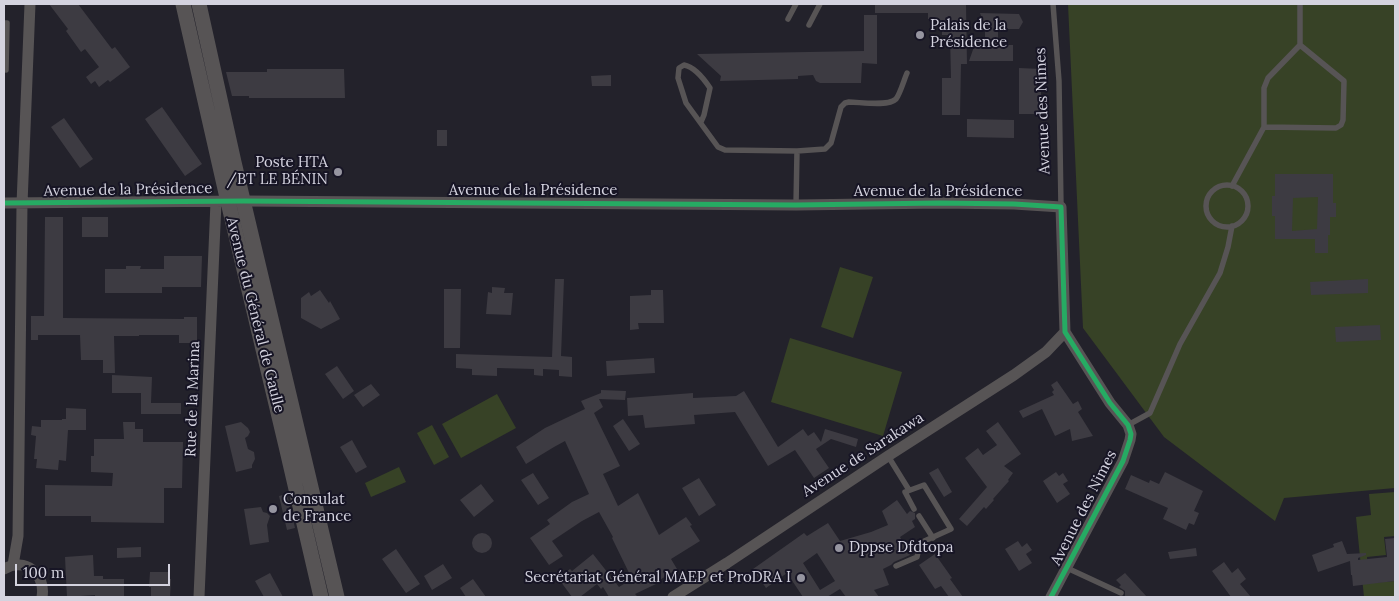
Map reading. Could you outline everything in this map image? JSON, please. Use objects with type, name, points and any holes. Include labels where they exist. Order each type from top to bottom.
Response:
[{"type":"street","points":[[30,4],[22,204],[18,536],[14,567],[36,573],[42,585],[42,597]]},
{"type":"street","name":"Avenue du Général de Gaulle","points":[[183,4],[222,202],[306,500]]},
{"type":"street","name":"Avenue du Général de Gaulle","points":[[199,4],[244,201],[312,527],[321,597]]},
{"type":"street","name":"Avenue de la Présidence","points":[[4,204],[244,201],[796,205],[1004,204],[1061,207]]},
{"type":"street","name":"Rue de la Marina","points":[[199,597],[222,202]]},
{"type":"street","name":"Avenue des Nimes","points":[[1061,207],[1065,332]]},
{"type":"street","points":[[1065,332],[1110,403],[1128,425]]},
{"type":"street","name":"Avenue de Sarakawa","points":[[673,597],[1014,375],[1046,352],[1065,332]]},
{"type":"street","name":"Avenue des Nimes","points":[[1051,597],[1123,461],[1131,434],[1128,425]]},
{"type":"street","name":"Avenue du Général de Gaulle","points":[[312,527],[336,597]]},
{"type":"lane","points":[[788,19],[796,4]]},
{"type":"lane","points":[[809,25],[820,4]]},
{"type":"lane","name":"Avenue des Nimes","points":[[1053,4],[1058,81],[1061,207]]},
{"type":"lane","points":[[1232,186],[1264,127],[1264,88],[1268,78],[1300,44],[1300,4]]},
{"type":"lane","points":[[4,23],[7,23],[6,70]]},
{"type":"lane","points":[[1264,127],[1336,128],[1341,125],[1343,120],[1344,81],[1300,44]]},
{"type":"lane","points":[[701,122],[710,88],[705,80],[690,66],[684,65],[680,68],[678,78],[686,104],[718,147],[725,150],[797,151],[828,148],[841,107],[849,102],[883,104],[890,102],[896,99],[908,74]]},
{"type":"lane","points":[[796,205],[797,151]]},
{"type":"lane","points":[[1226,185],[1232,186],[1242,192],[1247,203],[1246,214],[1242,220],[1227,227],[1215,223],[1206,209],[1208,197],[1215,188],[1226,185]]},
{"type":"lane","points":[[1128,425],[1150,413],[1180,344],[1220,272],[1228,248],[1232,226]]},
{"type":"lane","points":[[888,456],[909,490]]},
{"type":"lane","points":[[896,566],[917,557],[920,543],[951,529],[924,485],[905,492],[914,509]]},
{"type":"lane","points":[[919,516],[933,538]]},
{"type":"lane","points":[[1067,568],[1121,593]]},
{"type":"green space","points":[[1068,4],[1395,4],[1395,488],[1284,498],[1275,521],[1164,437],[1083,328]]},
{"type":"green space","points":[[840,267],[873,277],[853,338],[821,327]]},
{"type":"green space","points":[[790,338],[902,372],[883,436],[771,402]]},
{"type":"green space","points":[[497,394],[516,428],[461,458],[442,424]]},
{"type":"green space","points":[[432,425],[449,457],[434,465],[417,433]]},
{"type":"green space","points":[[399,467],[406,482],[371,497],[365,483]]},
{"type":"green space","points":[[1395,492],[1395,536],[1384,537],[1386,555],[1367,557],[1370,583],[1395,581],[1395,597],[1364,597],[1356,517],[1371,515],[1369,494]]},
{"type":"building","points":[[49,4],[78,4],[112,49],[115,47],[130,67],[110,82],[108,80],[99,87],[95,81],[91,84],[86,77],[99,67],[85,49],[81,52],[66,31],[68,29]]},
{"type":"building","points":[[875,4],[966,4],[967,64],[961,64],[960,115],[942,115],[942,78],[951,78],[950,35],[942,35],[942,28],[938,28],[938,19],[928,19],[928,13],[875,13]]},
{"type":"building","points":[[980,13],[1019,14],[1023,22],[1019,29],[998,29],[998,45],[1013,45],[1013,61],[969,61],[975,44],[985,44],[985,29],[980,29],[983,21]]},
{"type":"building","points":[[864,15],[877,15],[877,64],[862,63],[861,83],[820,83],[816,81],[813,75],[798,76],[798,79],[720,81],[721,76],[697,54],[864,51]]},
{"type":"building","points":[[1019,68],[1041,69],[1041,114],[1019,114]]},
{"type":"building","points":[[267,69],[344,69],[345,98],[249,98],[249,96],[232,96],[226,72],[267,72]]},
{"type":"building","points":[[611,75],[611,86],[592,86],[591,76]]},
{"type":"building","points":[[162,107],[202,164],[185,176],[145,119]]},
{"type":"building","points":[[64,118],[93,159],[80,168],[51,127]]},
{"type":"building","points":[[967,119],[1014,120],[1014,138],[967,137]]},
{"type":"building","points":[[437,130],[447,130],[447,146],[437,146]]},
{"type":"building","points":[[1275,174],[1333,174],[1333,203],[1336,203],[1336,217],[1330,217],[1328,253],[1315,253],[1315,239],[1275,239],[1275,216],[1272,216],[1272,196],[1275,196]],"holes":[[[1318,197],[1317,229],[1292,231],[1293,198]]]},
{"type":"building","points":[[45,217],[63,217],[63,318],[184,319],[184,317],[197,317],[197,343],[179,343],[179,335],[114,336],[115,373],[103,373],[103,360],[81,360],[80,335],[38,335],[38,340],[31,340],[31,316],[44,316]]},
{"type":"building","points":[[82,217],[108,217],[108,237],[82,237]]},
{"type":"building","points":[[164,256],[202,256],[201,287],[162,287],[162,293],[105,293],[105,269],[126,269],[126,266],[141,266],[140,269],[164,269]]},
{"type":"building","points":[[555,279],[564,279],[561,356],[572,357],[572,377],[559,376],[559,370],[543,369],[543,376],[534,375],[534,369],[497,368],[497,376],[472,375],[472,369],[456,368],[456,354],[552,357]]},
{"type":"building","points":[[1368,279],[1368,293],[1311,295],[1310,282]]},
{"type":"building","points":[[492,287],[505,288],[504,293],[513,293],[511,315],[486,314],[488,292],[492,293]]},
{"type":"building","points":[[444,289],[461,289],[460,348],[444,348]]},
{"type":"building","points":[[320,290],[329,303],[330,301],[340,319],[321,329],[301,318],[301,298],[309,292],[311,296]]},
{"type":"building","points":[[651,290],[663,290],[664,323],[638,323],[639,329],[630,330],[630,296],[651,295]]},
{"type":"building","points":[[1380,325],[1381,340],[1336,342],[1335,327]]},
{"type":"building","points":[[654,358],[655,373],[607,376],[606,361]]},
{"type":"building","points":[[337,366],[354,391],[343,399],[325,374]]},
{"type":"building","points":[[112,375],[152,377],[151,403],[181,403],[181,414],[141,414],[141,393],[112,393]]},
{"type":"building","points":[[1057,381],[1073,404],[1078,401],[1082,409],[1078,412],[1093,436],[1072,441],[1070,429],[1055,436],[1042,409],[1023,418],[1019,411],[1054,395],[1051,385]]},
{"type":"building","points":[[371,384],[380,395],[363,407],[354,395]]},
{"type":"building","points":[[601,390],[626,391],[625,400],[599,399],[603,407],[594,413],[620,466],[603,474],[618,506],[638,493],[659,535],[686,517],[700,541],[671,559],[677,569],[656,584],[635,594],[638,597],[609,597],[603,587],[601,589],[597,584],[580,597],[572,597],[558,578],[570,569],[572,571],[593,554],[619,587],[632,579],[613,537],[599,512],[552,541],[563,556],[549,565],[530,538],[550,524],[547,520],[572,502],[589,494],[565,441],[526,464],[516,447],[545,428],[585,409],[581,401],[601,393]]},
{"type":"building","points":[[744,391],[778,447],[803,429],[808,436],[814,432],[821,442],[825,429],[858,439],[856,447],[831,439],[816,449],[829,468],[814,478],[795,450],[768,466],[735,412],[694,415],[695,424],[645,428],[643,415],[628,416],[627,398],[693,393],[693,398],[736,396]]},
{"type":"building","points":[[66,408],[86,409],[86,430],[68,430],[66,461],[59,460],[58,470],[36,468],[37,459],[34,459],[36,436],[31,435],[32,426],[41,427],[41,420],[66,419]]},
{"type":"building","points":[[623,419],[640,444],[629,451],[613,426]]},
{"type":"building","points":[[123,422],[135,422],[135,429],[143,429],[143,442],[183,442],[182,488],[164,488],[164,523],[91,522],[91,516],[45,516],[45,485],[112,486],[113,473],[91,472],[91,456],[94,456],[94,439],[124,439]]},
{"type":"building","points":[[241,422],[250,432],[245,438],[248,449],[254,452],[255,459],[252,468],[236,472],[225,426]]},
{"type":"building","points":[[998,422],[1021,454],[1004,466],[1013,473],[1009,481],[986,509],[984,507],[967,526],[959,519],[987,487],[965,458],[978,448],[983,455],[997,445],[986,431]]},
{"type":"building","points":[[352,440],[367,467],[356,473],[340,447]]},
{"type":"building","points":[[938,468],[952,492],[944,497],[929,473]]},
{"type":"building","points":[[1056,472],[1059,476],[1063,473],[1068,481],[1063,484],[1070,494],[1057,503],[1043,481]]},
{"type":"building","points":[[1165,472],[1203,491],[1194,511],[1199,513],[1194,525],[1189,523],[1186,530],[1163,519],[1168,508],[1125,489],[1131,475],[1149,483],[1150,480],[1159,484]]},
{"type":"building","points":[[533,473],[549,498],[538,505],[521,480]]},
{"type":"building","points":[[699,478],[716,505],[699,516],[682,488]]},
{"type":"building","points":[[481,484],[494,501],[474,517],[460,500]]},
{"type":"building","points":[[287,494],[295,528],[287,530],[279,496]]},
{"type":"building","points":[[897,500],[907,514],[910,511],[915,513],[915,519],[912,521],[915,527],[900,537],[910,555],[883,569],[889,585],[874,590],[879,597],[846,597],[840,589],[827,597],[803,597],[787,573],[766,588],[753,569],[804,533],[807,536],[828,523],[840,541],[888,525],[882,511]],"holes":[[[817,553],[835,581],[820,590],[803,563]]]},
{"type":"building","points":[[261,507],[263,512],[270,516],[267,525],[269,542],[250,545],[244,509]]},
{"type":"building","points":[[478,533],[486,533],[492,539],[492,547],[486,553],[478,553],[472,547],[472,539]]},
{"type":"building","points":[[1395,538],[1395,581],[1353,586],[1350,561],[1318,572],[1312,555],[1334,547],[1333,544],[1342,541],[1347,554],[1366,553],[1366,555],[1358,558],[1358,560],[1387,557],[1385,539]]},
{"type":"building","points":[[1018,541],[1022,547],[1027,543],[1032,550],[1026,554],[1032,563],[1019,571],[1005,549]]},
{"type":"building","points":[[141,547],[141,557],[117,558],[117,548]]},
{"type":"building","points":[[1196,548],[1197,556],[1170,559],[1168,552]]},
{"type":"building","points":[[396,549],[420,584],[406,593],[382,559]]},
{"type":"building","points":[[935,554],[963,597],[949,597],[941,586],[935,589],[919,565]]},
{"type":"building","points":[[93,555],[94,576],[103,576],[103,579],[124,579],[124,597],[95,597],[95,595],[67,597],[65,557]]},
{"type":"building","points":[[1224,562],[1232,573],[1238,568],[1246,579],[1240,584],[1251,597],[1231,597],[1212,571]]},
{"type":"building","points":[[443,564],[452,578],[432,590],[424,576]]},
{"type":"building","points":[[150,572],[168,572],[168,579],[171,579],[170,597],[151,597],[151,587],[149,587]]},
{"type":"building","points":[[270,573],[283,597],[264,597],[255,581]]},
{"type":"building","points":[[1125,573],[1147,597],[1125,596],[1125,591],[1119,587],[1121,585],[1116,580]]},
{"type":"building","points":[[473,579],[486,597],[466,597],[460,588]]},
{"type":"cycle path","points":[[4,203],[244,201],[796,205],[940,203],[1061,207],[1065,332],[1110,403],[1128,425],[1131,434],[1123,461],[1051,597]]},
{"type":"place","name":"Palais de la Présidence","points":[[920,35]]},
{"type":"place","name":"Poste HTA /BT LE BÉNIN","points":[[338,172]]},
{"type":"place","name":"Consulat de France","points":[[273,509]]},
{"type":"place","name":"Dppse Dfdtopa","points":[[839,548]]},
{"type":"place","name":"Secrétariat Général MAEP et ProDRA I","points":[[801,578]]}]
